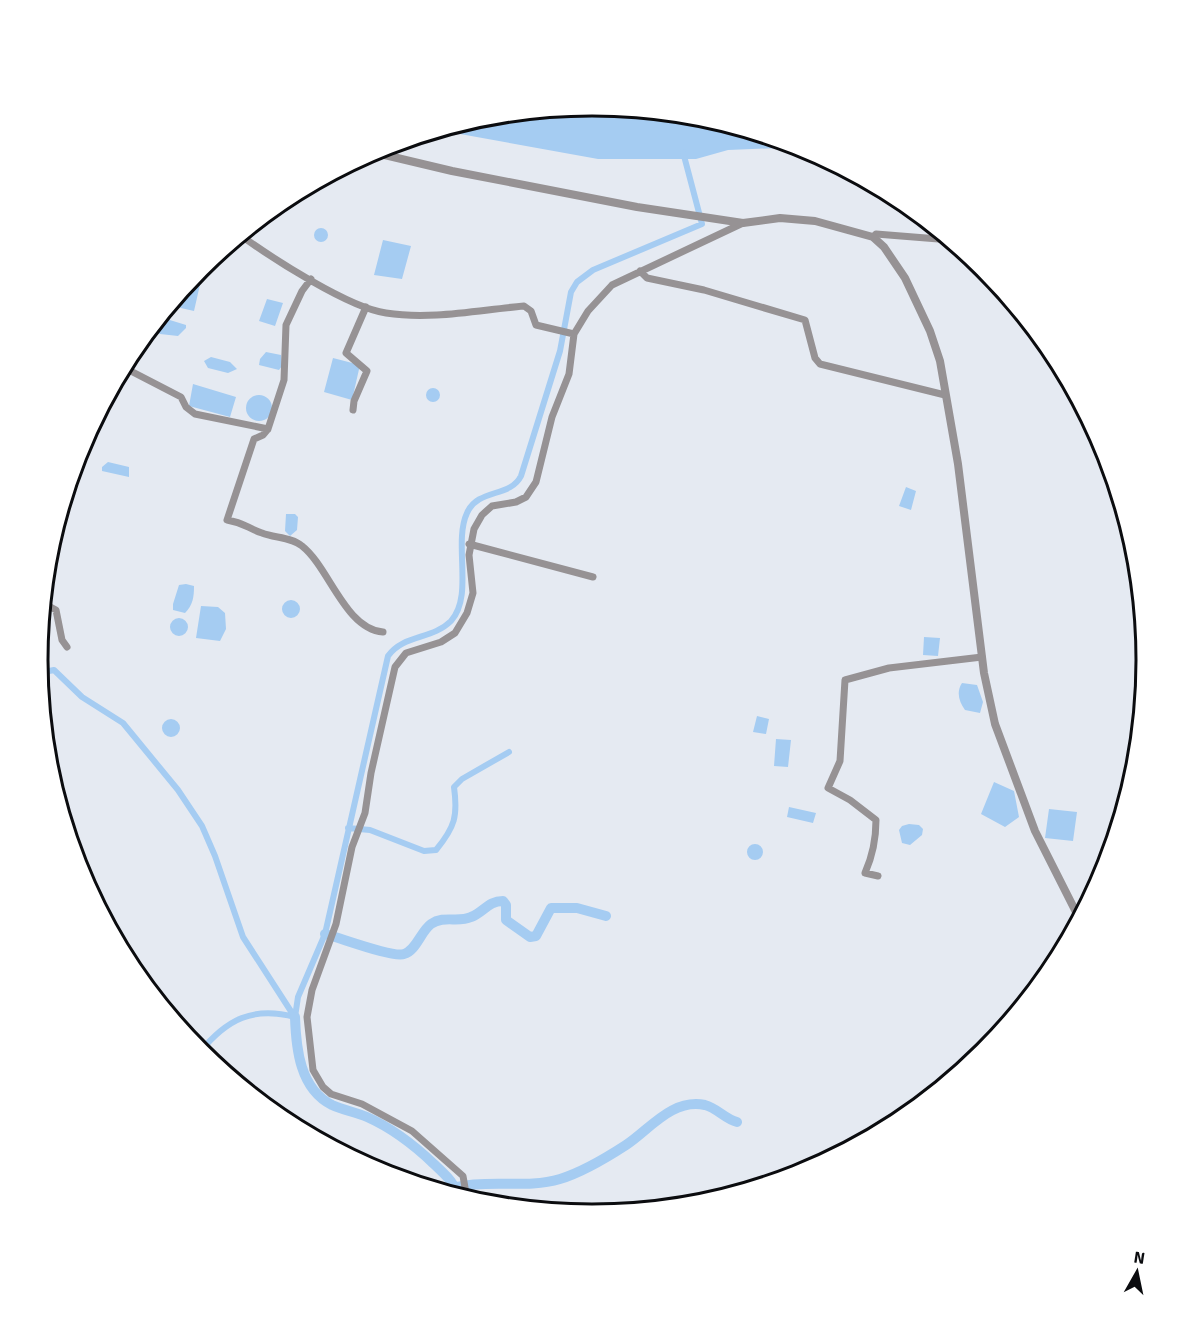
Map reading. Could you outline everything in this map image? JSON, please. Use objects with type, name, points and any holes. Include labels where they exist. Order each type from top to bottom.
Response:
[{"type":"street","points":[[387,156],[452,171],[627,205],[743,223],[795,219],[873,237],[897,263],[930,331],[940,362],[958,464],[982,657],[995,724],[1035,831],[1075,911]]},
{"type":"street","points":[[466,1189],[463,1176],[412,1131],[362,1104],[331,1094],[316,1077],[310,1058],[307,1017],[312,990],[336,924],[364,813],[395,667],[406,653],[449,638],[462,622],[473,592],[469,544],[474,529],[487,510],[526,497],[536,482],[552,417],[569,374],[574,334],[588,311],[612,285],[743,223]]},
{"type":"street","points":[[873,237],[876,234],[898,234],[937,238]]},
{"type":"street","points":[[247,239],[311,279],[366,307],[391,314],[440,314],[524,306],[531,311],[536,325],[574,334]]},
{"type":"street","points":[[640,271],[647,278],[704,290],[805,320],[810,345],[820,364],[945,395]]},
{"type":"street","points":[[311,279],[302,291],[286,326],[284,380],[268,429],[263,435],[254,439],[248,452],[227,520],[246,524],[261,533],[301,545],[357,621],[375,632],[383,633]]},
{"type":"street","points":[[353,410],[354,401],[367,371],[346,352],[366,307]]},
{"type":"street","points":[[131,371],[181,398],[186,407],[195,414],[268,429]]},
{"type":"street","points":[[469,544],[593,577]]},
{"type":"street","points":[[51,607],[56,610],[62,640],[67,647]]},
{"type":"street","points":[[878,876],[865,873],[873,856],[877,832],[876,820],[850,800],[828,788],[840,761],[845,680],[889,668],[982,657]]},
{"type":"water","points":[[592,116],[628,117],[699,126],[778,148],[728,150],[696,159],[598,159],[456,133],[521,120]]},
{"type":"water","points":[[318,228],[324,228],[328,235],[324,242],[318,242],[314,238],[314,232]]},
{"type":"water","points":[[383,240],[411,246],[402,279],[374,275]]},
{"type":"water","points":[[201,282],[194,311],[178,307]]},
{"type":"water","points":[[267,299],[283,303],[275,326],[259,321]]},
{"type":"water","points":[[168,320],[186,325],[178,336],[158,333]]},
{"type":"water","points":[[266,352],[281,355],[282,366],[279,370],[259,365],[260,359]]},
{"type":"water","points":[[211,357],[230,362],[237,369],[228,373],[208,368],[204,361]]},
{"type":"water","points":[[333,358],[360,365],[352,400],[324,392]]},
{"type":"water","points":[[193,384],[236,397],[230,417],[189,406]]},
{"type":"water","points":[[430,388],[436,388],[440,395],[436,402],[430,402],[426,398],[426,392]]},
{"type":"water","points":[[259,395],[268,399],[272,408],[268,417],[259,421],[250,417],[246,408],[250,399]]},
{"type":"water","points":[[108,462],[129,467],[129,477],[102,471],[102,467]]},
{"type":"water","points":[[906,487],[916,491],[911,510],[899,506]]},
{"type":"water","points":[[286,514],[295,514],[298,517],[297,530],[290,536],[285,531]]},
{"type":"water","points":[[179,585],[194,586],[188,610],[185,613],[173,610]]},
{"type":"water","points":[[287,600],[295,600],[300,605],[298,616],[287,618],[282,613],[282,605]]},
{"type":"water","points":[[201,606],[218,607],[225,613],[226,629],[220,641],[196,638]]},
{"type":"water","points":[[179,618],[185,621],[188,627],[185,633],[179,636],[173,633],[170,627],[173,621]]},
{"type":"water","points":[[924,637],[940,638],[938,656],[923,655]]},
{"type":"water","points":[[962,683],[977,685],[983,702],[980,713],[965,710],[963,707],[959,693]]},
{"type":"water","points":[[757,716],[769,719],[766,734],[753,732]]},
{"type":"water","points":[[171,719],[177,722],[180,728],[177,734],[171,737],[165,734],[162,728],[165,722]]},
{"type":"water","points":[[776,739],[791,740],[788,767],[774,766]]},
{"type":"water","points":[[994,782],[1014,791],[1019,817],[1005,827],[981,814]]},
{"type":"water","points":[[789,807],[816,813],[813,823],[787,817]]},
{"type":"water","points":[[1049,809],[1077,812],[1073,841],[1045,838]]},
{"type":"water","points":[[919,825],[923,829],[922,835],[910,845],[902,843],[899,830],[902,826]]},
{"type":"water","points":[[755,844],[763,852],[755,860],[747,852]]},
{"type":"waterway","points":[[207,1045],[220,1031],[242,1018],[266,1013],[295,1017],[298,997],[325,934],[388,656],[402,644],[443,627],[451,621],[458,610],[462,584],[463,525],[467,513],[479,500],[509,488],[521,476],[560,351],[571,292],[577,282],[593,270],[702,224],[683,152]]},
{"type":"waterway","points":[[48,672],[54,670],[82,697],[123,723],[178,790],[202,826],[215,856],[243,937],[294,1016]]},
{"type":"waterway","points":[[348,828],[370,830],[424,851],[436,850],[454,821],[456,806],[454,787],[462,779],[509,752]]},
{"type":"waterway","points":[[325,934],[378,950],[404,954],[412,949],[427,927],[436,921],[466,919],[498,901],[503,901],[506,905],[506,920],[530,937],[536,936],[551,908],[577,908],[606,916]]},
{"type":"waterway","points":[[295,1017],[302,1067],[306,1079],[321,1098],[332,1105],[385,1126],[426,1157],[454,1187]]},
{"type":"waterway","points":[[456,1187],[547,1182],[569,1176],[610,1155],[635,1139],[662,1117],[682,1106],[705,1105],[737,1122]]}]
